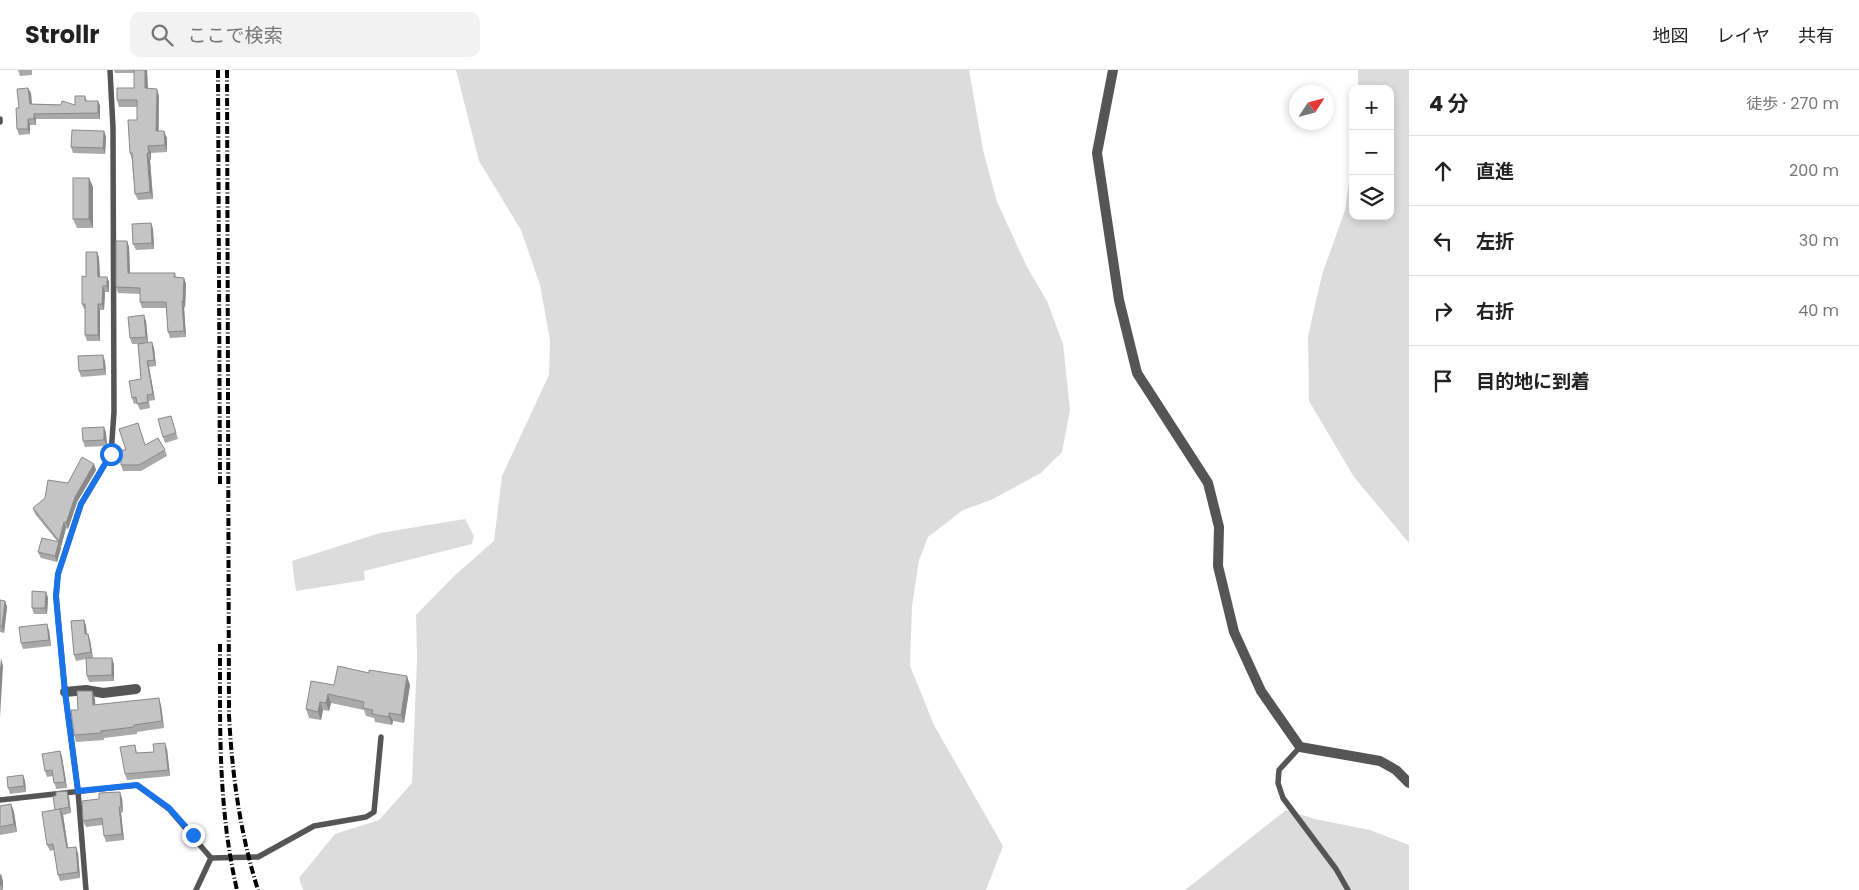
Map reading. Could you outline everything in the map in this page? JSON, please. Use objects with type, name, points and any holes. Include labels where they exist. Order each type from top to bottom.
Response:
[{"type":"street","points":[[1113,70],[1097,153],[1119,300],[1137,373],[1208,483],[1220,528],[1218,566],[1234,632],[1261,691],[1300,747],[1380,761],[1396,770],[1409,784]]},
{"type":"street","points":[[65,692],[86,690],[104,694],[136,689]]},
{"type":"lane","points":[[86,890],[78,791],[65,692],[56,596],[58,574],[81,504],[111,454],[113,420],[113,138],[110,70]]},
{"type":"lane","points":[[211,858],[258,857],[314,826],[366,817],[374,812],[381,737]]},
{"type":"lane","points":[[1300,747],[1279,770],[1278,783],[1283,798],[1336,870],[1348,890]]},
{"type":"lane","points":[[0,800],[137,785],[169,808],[211,858]]},
{"type":"lane","points":[[196,890],[211,858]]},
{"type":"shaded area","points":[[456,70],[969,70],[983,150],[997,202],[1027,267],[1047,301],[1063,344],[1070,410],[1062,452],[1041,473],[991,500],[963,510],[928,537],[919,560],[912,606],[910,666],[934,725],[1003,846],[986,890],[303,890],[299,878],[335,834],[379,820],[412,783],[417,659],[416,615],[454,576],[494,541],[502,476],[549,375],[550,340],[540,285],[521,230],[479,161]]},
{"type":"shaded area","points":[[1358,70],[1409,70],[1409,543],[1354,477],[1309,401],[1308,336],[1322,275],[1345,210],[1349,182],[1349,220],[1394,220],[1394,85],[1358,85]]},
{"type":"shaded area","points":[[465,519],[474,536],[472,544],[364,571],[365,580],[296,591],[292,561],[380,533]]},
{"type":"shaded area","points":[[1286,810],[1315,819],[1370,830],[1409,845],[1409,890],[1185,890]]},
{"type":"building","points":[[134,70],[145,70],[145,88],[157,89],[156,131],[164,131],[165,145],[148,146],[150,192],[135,194],[128,120],[137,120],[137,100],[117,100],[117,88],[134,88]]},
{"type":"building","points":[[28,88],[30,104],[61,105],[62,101],[75,105],[75,96],[85,96],[85,101],[98,101],[98,113],[34,114],[34,119],[28,119],[28,129],[17,129],[16,108],[19,108],[17,89]]},
{"type":"building","points":[[72,130],[104,131],[103,148],[71,147]]},
{"type":"building","points":[[73,178],[89,178],[89,219],[73,219]]},
{"type":"building","points":[[151,223],[152,243],[133,244],[132,224]]},
{"type":"building","points":[[116,241],[127,241],[128,273],[175,273],[174,277],[184,278],[182,301],[184,331],[168,332],[166,302],[140,302],[140,288],[116,287]]},
{"type":"building","points":[[86,252],[97,252],[98,277],[107,277],[107,286],[103,286],[102,304],[98,304],[98,335],[85,335],[85,304],[82,304],[82,276],[86,277]]},
{"type":"building","points":[[144,315],[146,337],[130,338],[128,317]]},
{"type":"building","points":[[152,342],[154,360],[147,361],[153,394],[147,395],[148,402],[137,404],[136,397],[132,398],[129,381],[141,379],[138,344]]},
{"type":"building","points":[[103,355],[104,369],[79,371],[78,356]]},
{"type":"building","points":[[171,416],[176,433],[163,437],[158,419]]},
{"type":"building","points":[[138,423],[145,445],[158,438],[165,450],[139,465],[121,465],[121,450],[126,450],[119,429]]},
{"type":"building","points":[[104,427],[104,440],[83,441],[82,428]]},
{"type":"building","points":[[82,457],[94,464],[75,497],[66,523],[64,522],[59,541],[33,508],[45,498],[48,480],[68,483]]},
{"type":"building","points":[[42,538],[59,542],[55,556],[38,552]]},
{"type":"building","points":[[32,591],[46,592],[45,608],[32,608]]},
{"type":"building","points":[[0,600],[5,601],[2,627],[0,626]]},
{"type":"building","points":[[84,620],[85,634],[88,634],[91,652],[74,655],[71,621]]},
{"type":"building","points":[[47,624],[49,640],[21,643],[19,627]]},
{"type":"building","points":[[86,658],[112,658],[112,675],[87,676]]},
{"type":"building","points":[[338,666],[369,673],[369,670],[407,676],[401,715],[389,713],[389,717],[372,714],[373,710],[363,708],[364,702],[328,694],[326,703],[320,702],[318,712],[306,709],[311,681],[334,685]]},
{"type":"building","points":[[77,691],[92,691],[93,705],[159,698],[162,721],[101,731],[101,733],[74,735],[71,710],[78,710]]},
{"type":"building","points":[[165,743],[168,770],[125,774],[120,747],[135,745],[136,753],[154,752],[153,744]]},
{"type":"building","points":[[60,751],[65,782],[54,783],[52,770],[45,771],[42,754]]},
{"type":"building","points":[[23,775],[24,786],[8,788],[7,777]]},
{"type":"building","points":[[67,791],[69,807],[55,810],[53,796],[56,796],[56,792]]},
{"type":"building","points":[[120,792],[121,806],[119,807],[122,834],[104,836],[102,818],[83,821],[82,801],[99,799],[99,793]]},
{"type":"building","points":[[11,804],[14,824],[0,827],[0,806]]},
{"type":"building","points":[[60,809],[67,848],[76,847],[78,872],[58,875],[53,844],[47,845],[42,812]]},
{"type":"railway","points":[[218,70],[220,484]]},
{"type":"railway","points":[[227,70],[229,715],[238,803],[246,847],[258,890]]},
{"type":"railway","points":[[220,644],[220,737],[223,798],[226,829],[237,890]]},
{"type":"route","points":[[111,454],[81,504],[58,574],[56,596],[58,619],[78,791],[137,785],[169,808],[193,835]]}]
